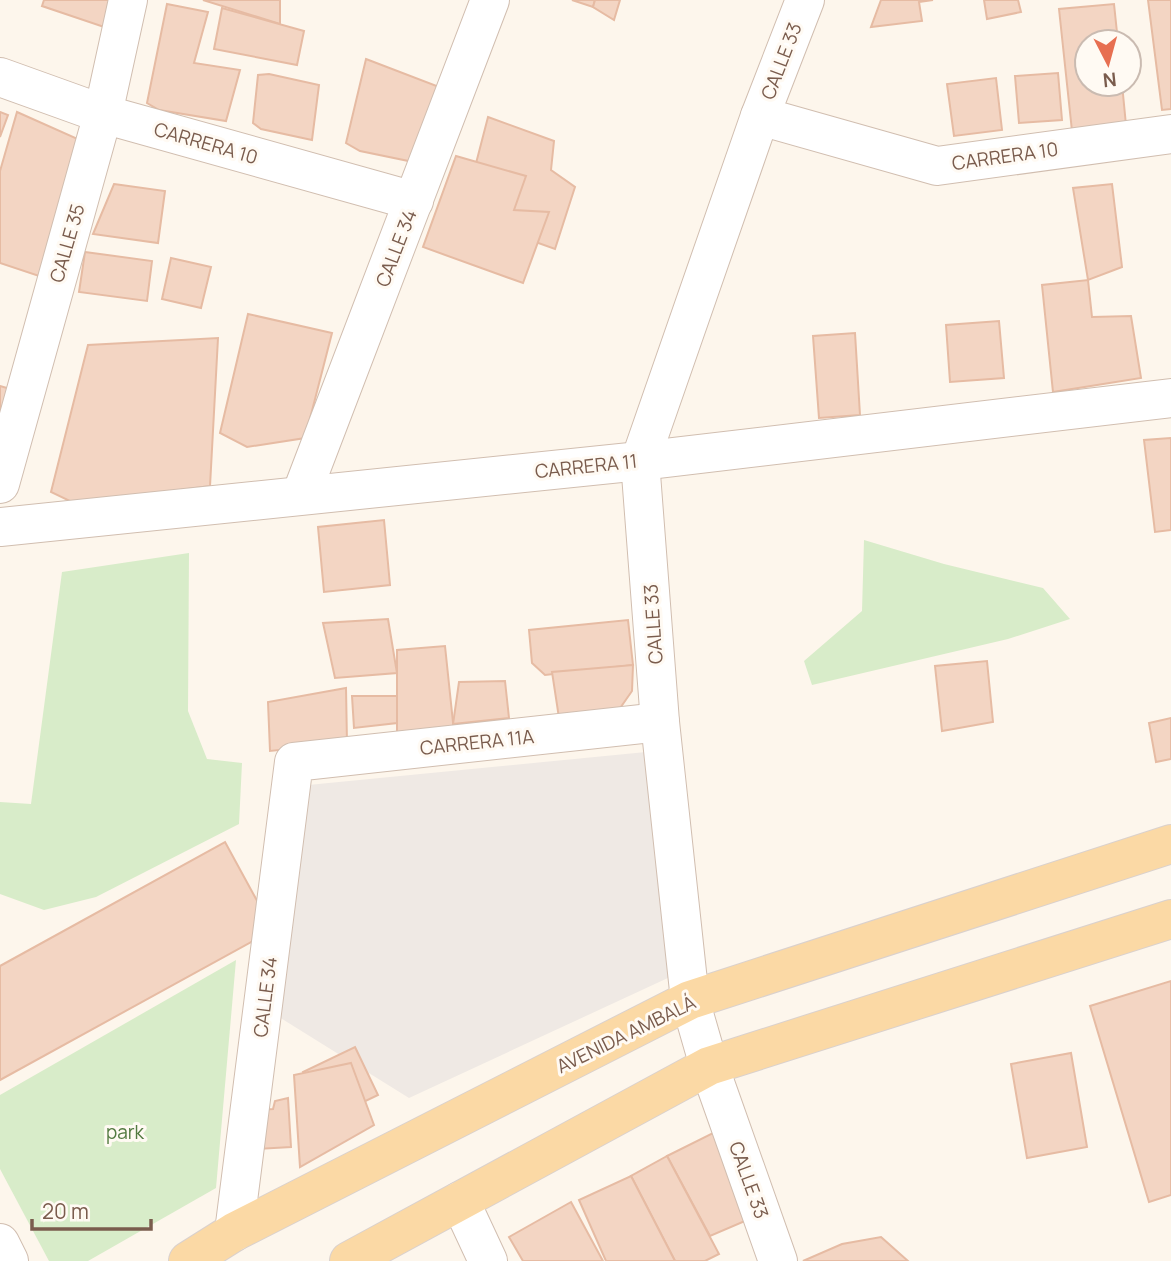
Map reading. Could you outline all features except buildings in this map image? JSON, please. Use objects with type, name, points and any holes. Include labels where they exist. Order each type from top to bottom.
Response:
[{"type":"main road","name":"AVENIDA AMBALÁ","points":[[188,1261],[234,1232],[690,1000],[1171,844]]},
{"type":"main road","points":[[349,1261],[709,1066],[1171,919]]},
{"type":"street","name":"CALLE 35","points":[[0,484],[103,114],[128,0]]},
{"type":"street","name":"CALLE 34","points":[[301,495],[490,0]]},
{"type":"street","name":"CALLE 33","points":[[778,1261],[709,1066],[690,1000],[660,722],[640,461],[760,116],[805,0]]},
{"type":"street","name":"CARRERA 10","points":[[0,78],[103,114],[414,201]]},
{"type":"street","name":"CARRERA 10","points":[[760,116],[937,166],[1171,134]]},
{"type":"street","name":"CARRERA 11","points":[[0,527],[640,461],[1171,398]]},
{"type":"street","name":"CARRERA 11A","points":[[294,762],[660,722]]},
{"type":"street","name":"CALLE 34","points":[[234,1232],[294,762]]},
{"type":"street","points":[[460,1201],[488,1261]]},
{"type":"street","points":[[0,1243],[9,1261]]},
{"type":"shaded area","points":[[646,752],[670,977],[409,1098],[279,1017],[298,786]]},
{"type":"green space","points":[[864,540],[944,564],[1043,588],[1070,619],[1008,639],[812,685],[804,661],[862,611]]},
{"type":"green space","points":[[189,553],[188,711],[207,759],[242,763],[239,824],[96,897],[44,910],[0,894],[0,802],[31,804],[62,572]]},
{"type":"green space","name":"park","points":[[236,960],[216,1188],[88,1261],[49,1261],[0,1169],[0,1095]]}]
